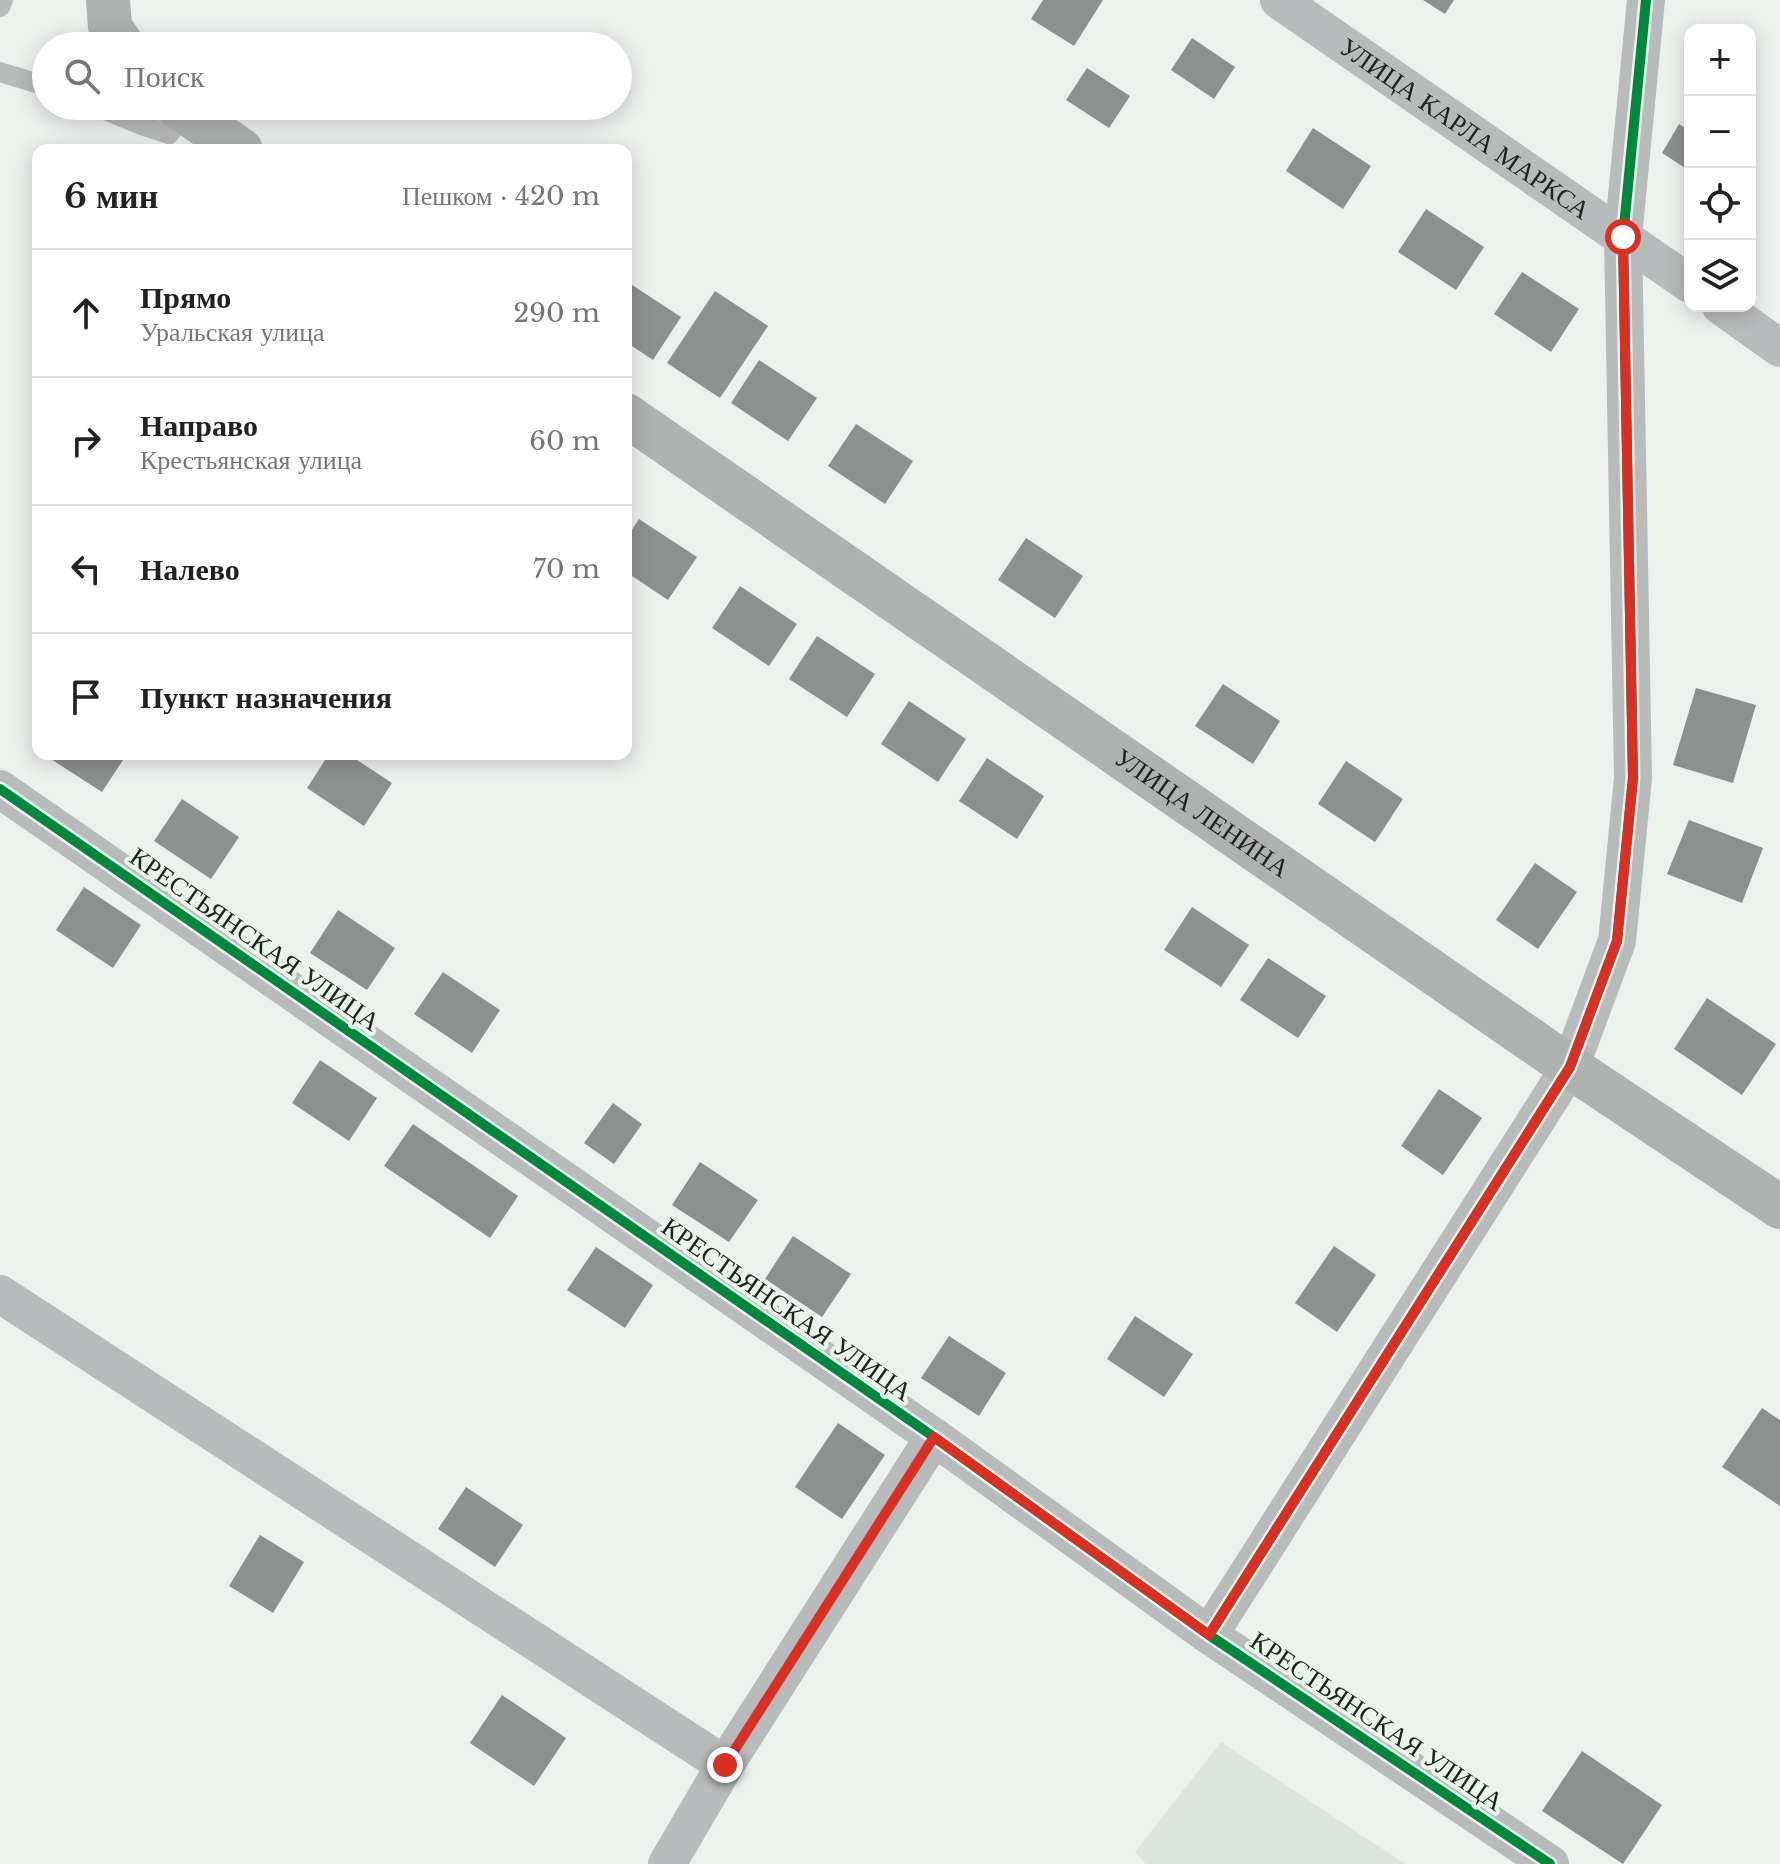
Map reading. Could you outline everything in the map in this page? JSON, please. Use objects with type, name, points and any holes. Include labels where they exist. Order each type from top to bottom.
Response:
[{"type":"main road","points":[[108,0],[110,27],[113,32]]},
{"type":"main road","points":[[198,120],[232,144]]},
{"type":"main road","name":"УЛИЦА ЛЕНИНА","points":[[632,419],[1570,1067],[1780,1207]]},
{"type":"street","name":"УЛИЦА КАРЛА МАРКСА","points":[[1279,0],[1684,280]]},
{"type":"street","points":[[1209,1635],[1570,1067],[1617,941],[1633,778],[1623,237],[1646,0]]},
{"type":"street","points":[[1729,312],[1780,348]]},
{"type":"street","name":"КРЕСТЬЯНСКАЯ УЛИЦА","points":[[0,789],[934,1437],[1209,1635],[1550,1864]]},
{"type":"street","points":[[0,1294],[725,1765]]},
{"type":"street","points":[[667,1864],[725,1765],[934,1437]]},
{"type":"lane","points":[[0,7],[3,0]]},
{"type":"lane","points":[[0,72],[32,82]]},
{"type":"lane","points":[[129,120],[169,134],[176,120]]},
{"type":"shaded area","points":[[1221,1742],[1405,1864],[1146,1864],[1135,1852]]},
{"type":"building","points":[[1043,0],[1103,0],[1074,46],[1031,19]]},
{"type":"building","points":[[1423,0],[1454,0],[1445,14]]},
{"type":"building","points":[[1192,38],[1235,67],[1214,99],[1171,70]]},
{"type":"building","points":[[1087,68],[1130,96],[1109,128],[1066,100]]},
{"type":"building","points":[[1679,124],[1684,127],[1684,167],[1662,153]]},
{"type":"building","points":[[1313,128],[1371,166],[1343,209],[1286,171]]},
{"type":"building","points":[[1426,209],[1484,247],[1456,290],[1398,252]]},
{"type":"building","points":[[1522,272],[1579,309],[1551,352],[1494,314]]},
{"type":"building","points":[[632,285],[681,317],[653,360],[632,346]]},
{"type":"building","points":[[715,291],[768,326],[720,398],[667,363]]},
{"type":"building","points":[[759,360],[817,398],[788,441],[731,403]]},
{"type":"building","points":[[856,424],[913,461],[885,504],[828,466]]},
{"type":"building","points":[[639,519],[697,557],[668,600],[632,576],[632,530]]},
{"type":"building","points":[[1026,538],[1083,576],[1055,618],[998,580]]},
{"type":"building","points":[[740,586],[797,624],[769,666],[712,628]]},
{"type":"building","points":[[817,636],[875,674],[847,717],[789,679]]},
{"type":"building","points":[[1223,684],[1280,721],[1253,764],[1195,726]]},
{"type":"building","points":[[1696,688],[1756,705],[1733,783],[1673,765]]},
{"type":"building","points":[[909,701],[966,739],[938,782],[881,744]]},
{"type":"building","points":[[987,758],[1044,796],[1017,839],[959,801]]},
{"type":"building","points":[[52,760],[123,760],[102,792]]},
{"type":"building","points":[[325,760],[357,760],[392,783],[364,826],[307,788]]},
{"type":"building","points":[[1346,761],[1403,799],[1375,842],[1318,804]]},
{"type":"building","points":[[182,799],[239,837],[211,879],[154,841]]},
{"type":"building","points":[[1689,820],[1763,848],[1742,903],[1667,874]]},
{"type":"building","points":[[1535,863],[1577,892],[1538,949],[1496,920]]},
{"type":"building","points":[[84,887],[141,925],[113,968],[56,930]]},
{"type":"building","points":[[1192,907],[1249,945],[1221,987],[1164,950]]},
{"type":"building","points":[[338,910],[395,948],[367,990],[310,953]]},
{"type":"building","points":[[1268,958],[1326,996],[1298,1038],[1240,1000]]},
{"type":"building","points":[[443,972],[500,1010],[472,1053],[414,1014]]},
{"type":"building","points":[[1707,998],[1776,1044],[1742,1095],[1674,1049]]},
{"type":"building","points":[[320,1060],[377,1098],[349,1141],[292,1103]]},
{"type":"building","points":[[1439,1089],[1482,1118],[1443,1175],[1401,1146]]},
{"type":"building","points":[[613,1103],[642,1124],[614,1164],[584,1143]]},
{"type":"building","points":[[413,1124],[518,1196],[490,1238],[384,1166]]},
{"type":"building","points":[[700,1162],[758,1200],[729,1242],[672,1205]]},
{"type":"building","points":[[793,1236],[851,1274],[822,1317],[765,1279]]},
{"type":"building","points":[[1334,1246],[1376,1275],[1337,1332],[1295,1303]]},
{"type":"building","points":[[596,1247],[653,1285],[625,1328],[567,1290]]},
{"type":"building","points":[[1135,1316],[1193,1354],[1164,1397],[1107,1359]]},
{"type":"building","points":[[949,1336],[1006,1373],[979,1416],[921,1378]]},
{"type":"building","points":[[1762,1408],[1780,1420],[1780,1506],[1722,1467]]},
{"type":"building","points":[[838,1423],[885,1455],[842,1519],[795,1487]]},
{"type":"building","points":[[466,1487],[523,1525],[495,1567],[438,1529]]},
{"type":"building","points":[[260,1535],[304,1562],[273,1613],[229,1586]]},
{"type":"building","points":[[502,1695],[566,1738],[534,1786],[470,1743]]},
{"type":"building","points":[[1582,1751],[1662,1805],[1623,1864],[1542,1811]]},
{"type":"cycle path","points":[[1209,1635],[1570,1067],[1617,941],[1633,778],[1623,237],[1646,0]]},
{"type":"cycle path","points":[[0,789],[934,1437],[1209,1635],[1550,1864]]},
{"type":"route","points":[[725,1765],[934,1437],[1209,1635],[1570,1067],[1617,941],[1633,778],[1623,237]]}]
